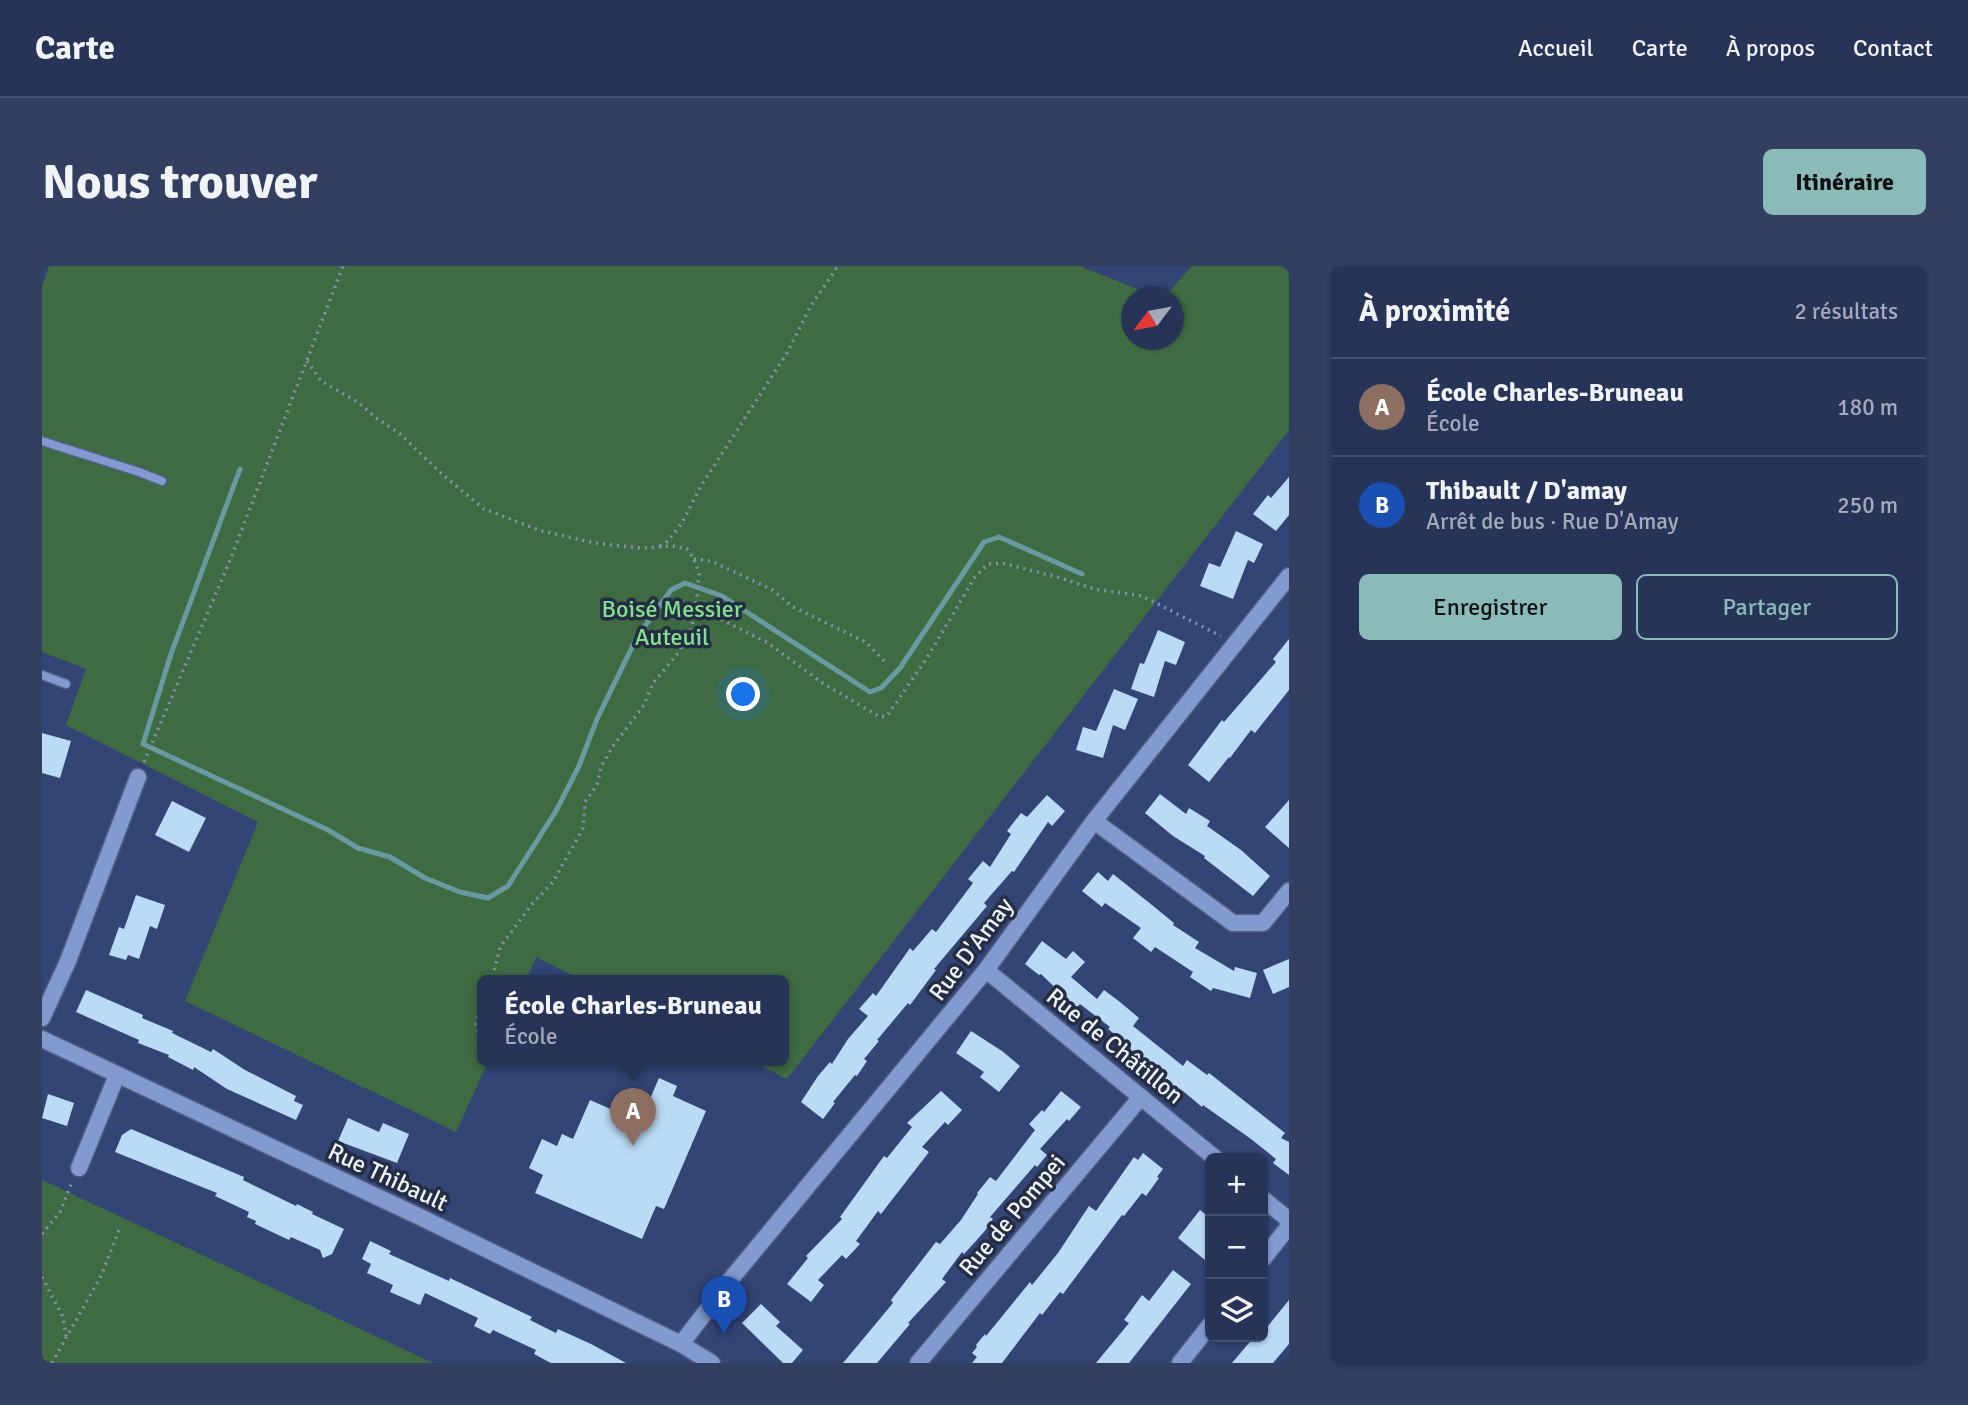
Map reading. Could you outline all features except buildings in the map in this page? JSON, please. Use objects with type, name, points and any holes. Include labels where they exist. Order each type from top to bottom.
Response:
[{"type":"street","name":"Rue D'Amay","points":[[681,1344],[731,1279],[986,970],[1094,821],[1289,576]]},
{"type":"street","points":[[42,1018],[68,961],[138,777]]},
{"type":"street","points":[[1094,821],[1233,923],[1263,923],[1289,891]]},
{"type":"street","name":"Rue de Châtillon","points":[[986,970],[1209,1153]]},
{"type":"street","name":"Rue Thibault","points":[[42,1039],[418,1216],[681,1344],[712,1363]]},
{"type":"street","points":[[79,1168],[117,1075]]},
{"type":"street","name":"Rue de Pompei","points":[[918,1363],[1141,1097]]},
{"type":"street","points":[[1268,1204],[1289,1223],[1268,1252]]},
{"type":"street","points":[[1180,1363],[1205,1331]]},
{"type":"lane","points":[[42,442],[117,464],[162,481]]},
{"type":"lane","points":[[42,675],[66,684]]},
{"type":"path","points":[[138,777],[231,558],[343,266]]},
{"type":"path","points":[[658,547],[666,543],[682,523],[701,486],[781,362],[810,307],[838,266]]},
{"type":"path","points":[[307,361],[321,381],[359,403],[399,433],[484,509],[533,528],[595,543],[639,548],[672,546],[687,549],[699,574],[691,630],[678,653],[653,683],[644,705],[622,732],[601,767],[597,785],[585,802],[583,828],[553,882],[533,903],[500,947],[493,975]]},
{"type":"path","points":[[694,559],[711,561],[773,590],[793,607],[866,642],[884,661]]},
{"type":"path","points":[[696,607],[768,643],[824,684],[880,717],[887,716],[927,657],[975,577],[988,564],[1002,563],[1094,589],[1142,596],[1235,643]]},
{"type":"path","points":[[42,1234],[60,1212],[79,1168]]},
{"type":"path","points":[[52,1363],[102,1274],[119,1230]]},
{"type":"path","points":[[42,1277],[62,1317],[66,1339]]},
{"type":"green space","name":"Boisé Messier Auteuil","points":[[49,266],[1080,266],[1132,287],[1121,287],[1121,350],[1184,350],[1184,287],[1173,287],[1192,266],[1289,266],[1289,430],[787,1079],[761,1066],[789,1066],[789,975],[572,975],[536,957],[528,975],[477,975],[477,1066],[486,1066],[456,1132],[185,1001],[258,822],[66,725],[86,669],[42,652],[42,287]]},
{"type":"green space","points":[[42,1180],[433,1363],[42,1363]]},
{"type":"waterway","points":[[240,469],[171,654],[143,744],[328,830],[358,848],[390,857],[425,878],[460,892],[488,898],[508,886],[556,811],[637,637],[671,590],[685,583],[722,596],[870,692],[881,688],[900,668],[984,542],[999,537],[1082,574]]},
{"type":"place","name":"École Charles-Bruneau","points":[[633,1146]]},
{"type":"place","name":"Thibault / D'amay","points":[[724,1334]]}]
